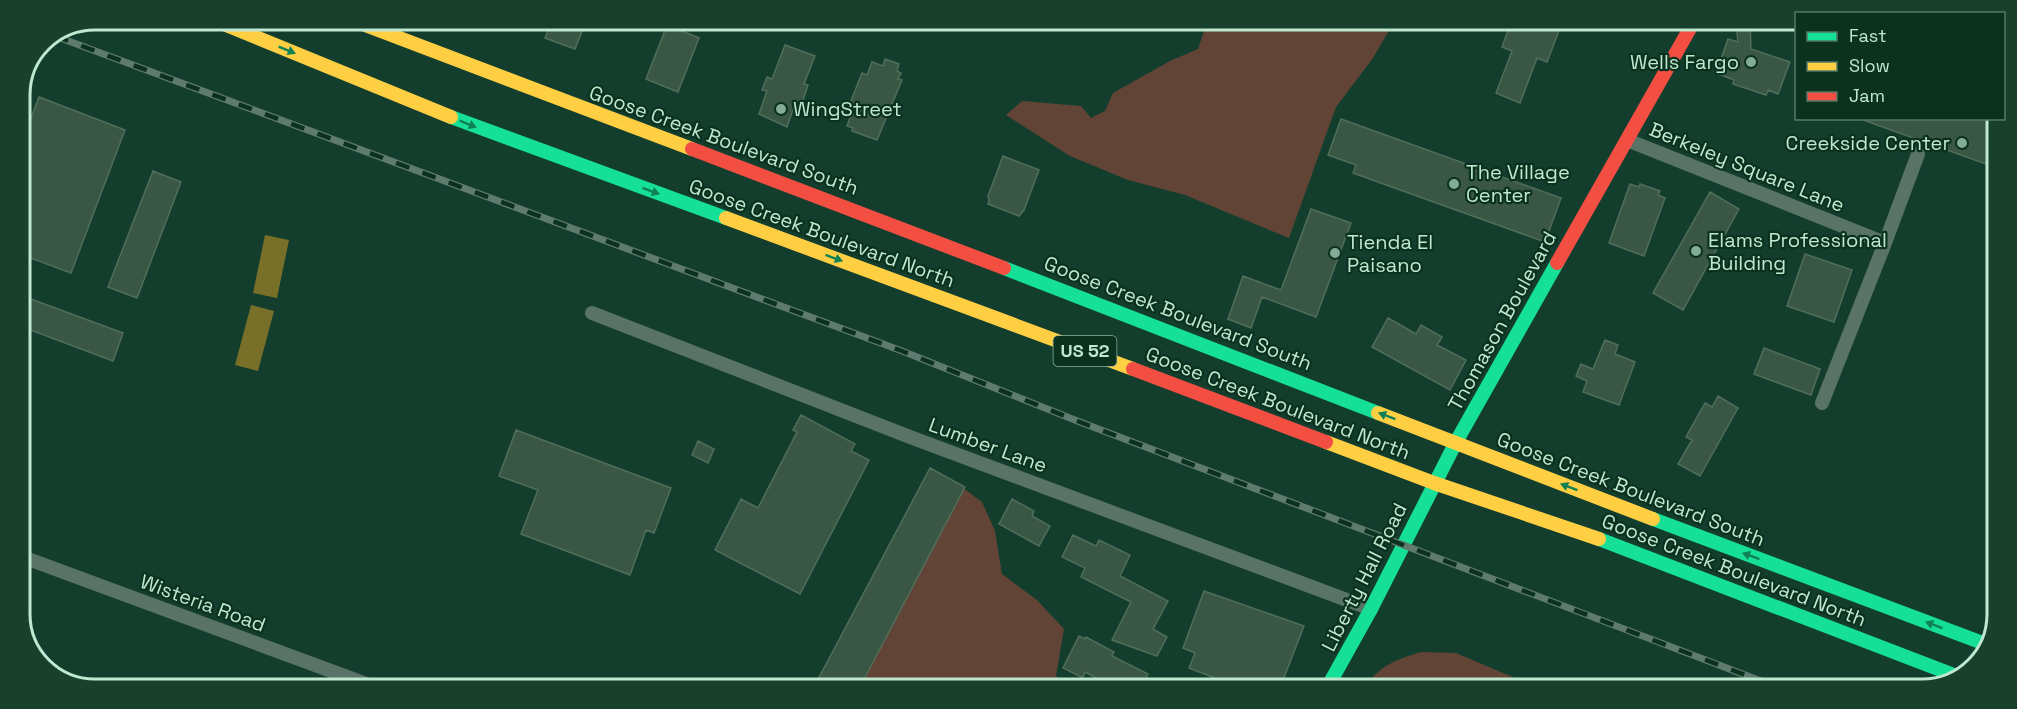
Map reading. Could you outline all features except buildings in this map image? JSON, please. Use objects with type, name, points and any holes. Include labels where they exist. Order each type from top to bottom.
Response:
[{"type":"main road","name":"Goose Creek Boulevard North","points":[[239,30],[486,131],[914,287],[1434,483],[1616,545],[1949,673]]},
{"type":"main road","name":"Goose Creek Boulevard South","points":[[378,30],[873,216],[931,241],[1022,273],[1636,513],[1980,642]]},
{"type":"main road","points":[[401,30],[432,51]]},
{"type":"main road","name":"Thomason Boulevard","points":[[1434,483],[1689,30]]},
{"type":"main road","name":"Liberty Hall Road","points":[[1333,679],[1434,483]]},
{"type":"street","name":"Berkeley Square Lane","points":[[1627,140],[1885,243]]},
{"type":"street","points":[[1822,403],[1918,154]]},
{"type":"street","name":"Lumber Lane","points":[[592,313],[910,437],[1371,609]]},
{"type":"street","name":"Wisteria Road","points":[[30,560],[353,679]]},
{"type":"shaded area","points":[[1204,30],[1389,30],[1373,58],[1336,107],[1289,238],[1185,195],[1128,180],[1070,156],[1006,115],[1022,101],[1081,106],[1091,118],[1105,111],[1113,93],[1170,61],[1198,49]]},
{"type":"shaded area","points":[[265,235],[289,240],[277,298],[253,293]]},
{"type":"shaded area","points":[[251,305],[274,311],[258,371],[235,365]]},
{"type":"shaded area","points":[[963,488],[982,502],[995,531],[1002,574],[1037,600],[1064,629],[1056,676],[1060,679],[863,679]]},
{"type":"shaded area","points":[[1421,652],[1456,653],[1517,679],[1372,679],[1383,668]]},
{"type":"railway","points":[[63,39],[902,351],[1080,422],[1756,679]]},
{"type":"traffic: fast","points":[[451,117],[726,218]]},
{"type":"traffic: fast","points":[[1332,679],[1371,609],[1456,442],[1557,263]]},
{"type":"traffic: fast","points":[[1004,268],[1378,413]]},
{"type":"traffic: fast","points":[[1653,519],[1980,642]]},
{"type":"traffic: fast","points":[[1599,539],[1949,673]]},
{"type":"traffic: slow","points":[[238,30],[451,117]]},
{"type":"traffic: slow","points":[[378,30],[692,149]]},
{"type":"traffic: slow","points":[[726,218],[1133,369]]},
{"type":"traffic: slow","points":[[1378,413],[1653,519]]},
{"type":"traffic: slow","points":[[1326,442],[1434,483],[1599,539]]},
{"type":"traffic: jam","points":[[1557,263],[1689,30]]},
{"type":"traffic: jam","points":[[692,149],[1004,268]]},
{"type":"traffic: jam","points":[[1133,369],[1326,442]]},
{"type":"place","name":"Wells Fargo","points":[[1751,62]]},
{"type":"place","name":"WingStreet","points":[[781,109]]},
{"type":"place","name":"Creekside Center","points":[[1962,143]]},
{"type":"place","name":"The Village Center","points":[[1454,184]]},
{"type":"place","name":"Elams Professional Building","points":[[1696,251]]},
{"type":"place","name":"Tienda El Paisano","points":[[1335,253]]}]
